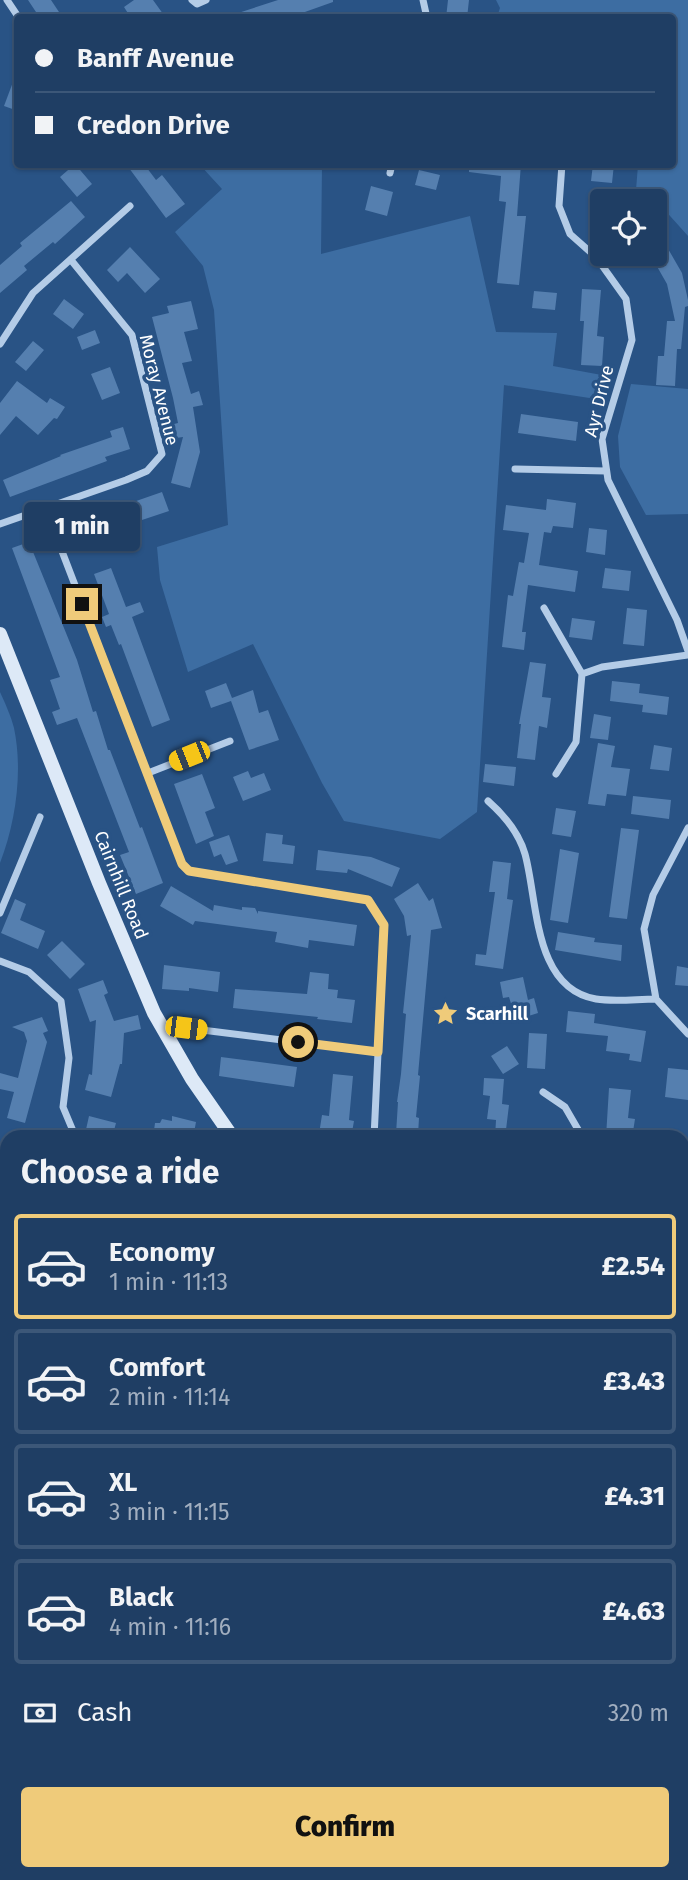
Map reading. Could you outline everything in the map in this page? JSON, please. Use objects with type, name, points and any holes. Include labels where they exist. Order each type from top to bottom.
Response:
[{"type":"main road","name":"Cairnhill Road","points":[[0,634],[154,1013],[192,1079],[227,1130]]},
{"type":"street","points":[[192,0],[197,4],[206,0]]},
{"type":"street","name":"Ayr Drive","points":[[562,168],[559,206],[570,234],[596,257],[626,299],[632,340],[602,439],[608,480],[677,620],[688,653]]},
{"type":"street","points":[[0,344],[33,293],[130,206]]},
{"type":"street","name":"Moray Avenue","points":[[0,524],[126,481],[147,471],[162,454],[132,335],[71,260]]},
{"type":"street","points":[[515,470],[606,471]]},
{"type":"street","points":[[45,507],[182,864],[189,871],[368,900],[384,925],[374,1130]]},
{"type":"street","points":[[544,608],[582,674],[576,742],[556,774]]},
{"type":"street","points":[[582,674],[602,667],[688,653]]},
{"type":"street","points":[[148,773],[230,741]]},
{"type":"street","points":[[488,801],[506,818],[524,851],[547,959],[568,988],[596,999],[656,999]]},
{"type":"street","points":[[0,914],[40,817]]},
{"type":"street","points":[[688,828],[653,894],[644,929],[656,999],[688,1034]]},
{"type":"street","points":[[0,961],[29,972],[61,1001],[69,1058],[62,1107],[72,1130]]},
{"type":"street","points":[[186,1028],[378,1052]]},
{"type":"street","points":[[543,1092],[565,1107],[578,1130]]},
{"type":"shaded area","points":[[496,0],[688,0],[688,236],[667,213],[667,189],[636,189],[638,168],[676,168],[676,14],[498,14],[500,8]]},
{"type":"shaded area","points":[[203,168],[322,168],[321,254],[470,216],[496,332],[557,333],[553,366],[607,376],[596,399],[504,385],[477,812],[440,839],[344,821],[322,783],[253,644],[188,672],[160,580],[157,547],[228,525],[214,310],[203,266],[175,232],[222,189]]},
{"type":"shaded area","points":[[631,384],[688,389],[688,514],[646,515],[620,467],[618,436]]},
{"type":"shaded area","points":[[0,692],[14,728],[18,779],[14,814],[0,863]]},
{"type":"building","points":[[28,0],[51,0],[60,14],[37,14]]},
{"type":"building","points":[[134,0],[153,0],[163,14],[128,14],[124,7]]},
{"type":"building","points":[[278,0],[333,0],[299,14],[235,14]]},
{"type":"building","points":[[448,0],[469,0],[467,14],[446,14]]},
{"type":"building","points":[[14,79],[14,110],[4,106]]},
{"type":"building","points":[[70,168],[78,168],[92,184],[77,197],[60,177]]},
{"type":"building","points":[[129,168],[147,168],[156,180],[162,175],[185,204],[166,218]]},
{"type":"building","points":[[469,168],[521,168],[517,216],[526,216],[519,285],[497,283],[506,202],[499,201],[501,176],[469,172]]},
{"type":"building","points":[[593,168],[614,168],[612,183],[591,181]]},
{"type":"building","points":[[419,170],[440,175],[436,190],[415,185]]},
{"type":"building","points":[[371,186],[393,192],[387,216],[365,210]]},
{"type":"building","points":[[71,201],[85,217],[55,244],[53,242],[24,266],[27,270],[0,293],[0,265],[22,246],[20,243]]},
{"type":"building","points":[[130,247],[160,279],[145,293],[127,273],[118,282],[107,270]]},
{"type":"building","points":[[667,247],[682,273],[688,300],[681,349],[677,349],[675,386],[656,385],[658,356],[664,356],[667,321],[675,321],[667,284],[657,266],[667,266]]},
{"type":"building","points":[[582,289],[601,290],[597,336],[604,337],[602,366],[581,365],[584,321],[580,321]]},
{"type":"building","points":[[534,291],[557,293],[555,310],[532,308]]},
{"type":"building","points":[[64,299],[84,314],[73,329],[53,314]]},
{"type":"building","points":[[191,301],[198,329],[184,332],[192,361],[182,363],[191,394],[199,391],[203,405],[193,407],[200,452],[190,488],[171,483],[183,437],[176,438],[174,424],[178,423],[152,317],[169,313],[167,306]]},
{"type":"building","points":[[95,330],[100,343],[82,350],[77,337]]},
{"type":"building","points":[[33,341],[44,350],[26,371],[15,362]]},
{"type":"building","points":[[110,367],[120,393],[102,400],[91,374]]},
{"type":"building","points":[[17,381],[47,403],[50,398],[65,407],[57,419],[54,418],[38,435],[16,416],[0,435],[0,403]]},
{"type":"building","points":[[521,414],[578,422],[576,441],[518,433]]},
{"type":"building","points":[[123,427],[130,449],[105,457],[107,461],[10,497],[3,480],[60,455],[112,437],[110,431]]},
{"type":"building","points":[[162,492],[169,511],[79,541],[73,523]]},
{"type":"building","points":[[547,499],[576,503],[573,528],[553,526],[551,533],[544,532],[539,565],[578,571],[575,592],[528,585],[522,632],[526,632],[524,650],[502,647],[508,595],[513,596],[519,562],[524,563],[529,533],[503,530],[506,505],[546,510]]},
{"type":"building","points":[[589,528],[607,530],[605,555],[586,552]]},
{"type":"building","points":[[29,542],[77,660],[93,712],[96,711],[108,750],[163,883],[136,894],[120,855],[129,852],[77,718],[57,725],[52,712],[60,709],[50,680],[60,677],[12,548]]},
{"type":"building","points":[[111,568],[126,607],[140,602],[144,612],[132,617],[170,720],[152,727],[121,644],[119,645],[111,625],[106,627],[102,617],[109,614],[94,574]]},
{"type":"building","points":[[605,568],[631,571],[629,591],[602,588]]},
{"type":"building","points":[[627,608],[647,610],[644,646],[623,644]]},
{"type":"building","points":[[572,618],[595,621],[592,640],[569,637]]},
{"type":"building","points":[[530,662],[546,664],[542,697],[551,698],[547,728],[539,726],[535,760],[517,758],[519,724]]},
{"type":"building","points":[[612,681],[640,684],[639,693],[669,697],[667,715],[642,712],[643,705],[610,701]]},
{"type":"building","points":[[226,683],[232,698],[253,690],[259,713],[268,710],[279,740],[249,750],[231,701],[211,708],[205,691]]},
{"type":"building","points":[[594,714],[611,717],[608,740],[590,738]]},
{"type":"building","points":[[598,743],[615,746],[611,767],[630,769],[626,796],[607,794],[605,806],[588,804]]},
{"type":"building","points":[[654,745],[672,748],[669,771],[650,769]]},
{"type":"building","points":[[485,764],[516,767],[514,786],[483,782]]},
{"type":"building","points":[[248,771],[251,778],[264,773],[271,790],[243,801],[233,777]]},
{"type":"building","points":[[202,774],[215,808],[205,812],[214,836],[196,844],[174,784]]},
{"type":"building","points":[[633,796],[671,800],[669,819],[631,814]]},
{"type":"building","points":[[556,808],[576,811],[571,837],[552,834]]},
{"type":"building","points":[[621,828],[639,830],[627,919],[609,917]]},
{"type":"building","points":[[266,833],[283,835],[282,844],[295,846],[293,864],[263,861]]},
{"type":"building","points":[[229,835],[238,861],[226,865],[221,854],[214,857],[209,842]]},
{"type":"building","points":[[560,849],[579,853],[568,923],[550,920]]},
{"type":"building","points":[[318,850],[371,857],[400,868],[392,887],[348,869],[347,873],[316,870]]},
{"type":"building","points":[[493,861],[511,863],[507,899],[513,900],[503,969],[475,965],[476,954],[486,955],[495,892],[489,892]]},
{"type":"building","points":[[418,883],[429,901],[433,898],[442,928],[431,930],[418,1075],[416,1117],[419,1118],[418,1130],[396,1130],[411,935],[407,936],[404,916],[394,899]]},
{"type":"building","points":[[171,886],[213,911],[214,905],[242,910],[242,907],[255,908],[258,914],[258,911],[357,925],[354,946],[309,940],[308,948],[275,942],[277,932],[195,921],[193,925],[160,906]]},
{"type":"building","points":[[15,899],[26,904],[20,920],[45,931],[38,949],[1,933]]},
{"type":"building","points":[[558,932],[595,938],[594,942],[622,945],[621,961],[555,950]]},
{"type":"building","points":[[62,941],[85,964],[70,979],[47,955]]},
{"type":"building","points":[[164,965],[220,972],[218,992],[189,988],[189,991],[162,989]]},
{"type":"building","points":[[677,966],[688,968],[688,986],[675,985]]},
{"type":"building","points":[[310,972],[329,974],[328,989],[338,990],[337,998],[355,1000],[352,1023],[233,1008],[235,989],[307,994]]},
{"type":"building","points":[[523,977],[528,1000],[534,998],[538,1013],[516,1020],[509,997],[503,998],[500,982]]},
{"type":"building","points":[[103,980],[108,993],[104,995],[114,1021],[138,1015],[141,1029],[124,1033],[122,1064],[111,1097],[85,1090],[89,1074],[92,1075],[96,1020],[90,1022],[78,989]]},
{"type":"building","points":[[568,1011],[595,1014],[594,1023],[646,1031],[641,1062],[629,1060],[630,1054],[606,1051],[608,1036],[566,1032]]},
{"type":"building","points":[[42,1017],[48,1031],[43,1033],[47,1042],[25,1123],[7,1118],[14,1092],[0,1089],[0,1073],[18,1078],[27,1041],[24,1032],[12,1027]]},
{"type":"building","points":[[529,1033],[547,1034],[545,1069],[527,1068]]},
{"type":"building","points":[[507,1046],[519,1064],[503,1074],[491,1056]]},
{"type":"building","points":[[221,1057],[297,1067],[294,1087],[219,1076]]},
{"type":"building","points":[[668,1068],[688,1070],[688,1100],[665,1097]]},
{"type":"building","points":[[333,1074],[353,1076],[349,1120],[354,1121],[352,1130],[320,1130],[322,1115],[329,1116]]},
{"type":"building","points":[[484,1078],[504,1079],[502,1104],[509,1105],[506,1130],[495,1130],[496,1120],[487,1119],[490,1096],[483,1095]]},
{"type":"building","points":[[609,1088],[631,1090],[628,1118],[635,1119],[633,1130],[606,1130]]},
{"type":"building","points":[[89,1116],[116,1123],[114,1130],[86,1130]]},
{"type":"building","points":[[172,1116],[196,1122],[194,1130],[154,1130],[155,1123],[160,1123],[162,1119],[172,1121]]},
{"type":"place","name":"Scarhill","points":[[446,1014]]},
{"type":"route","points":[[82,604],[182,864],[189,871],[368,900],[384,925],[378,1052],[298,1042]]}]
